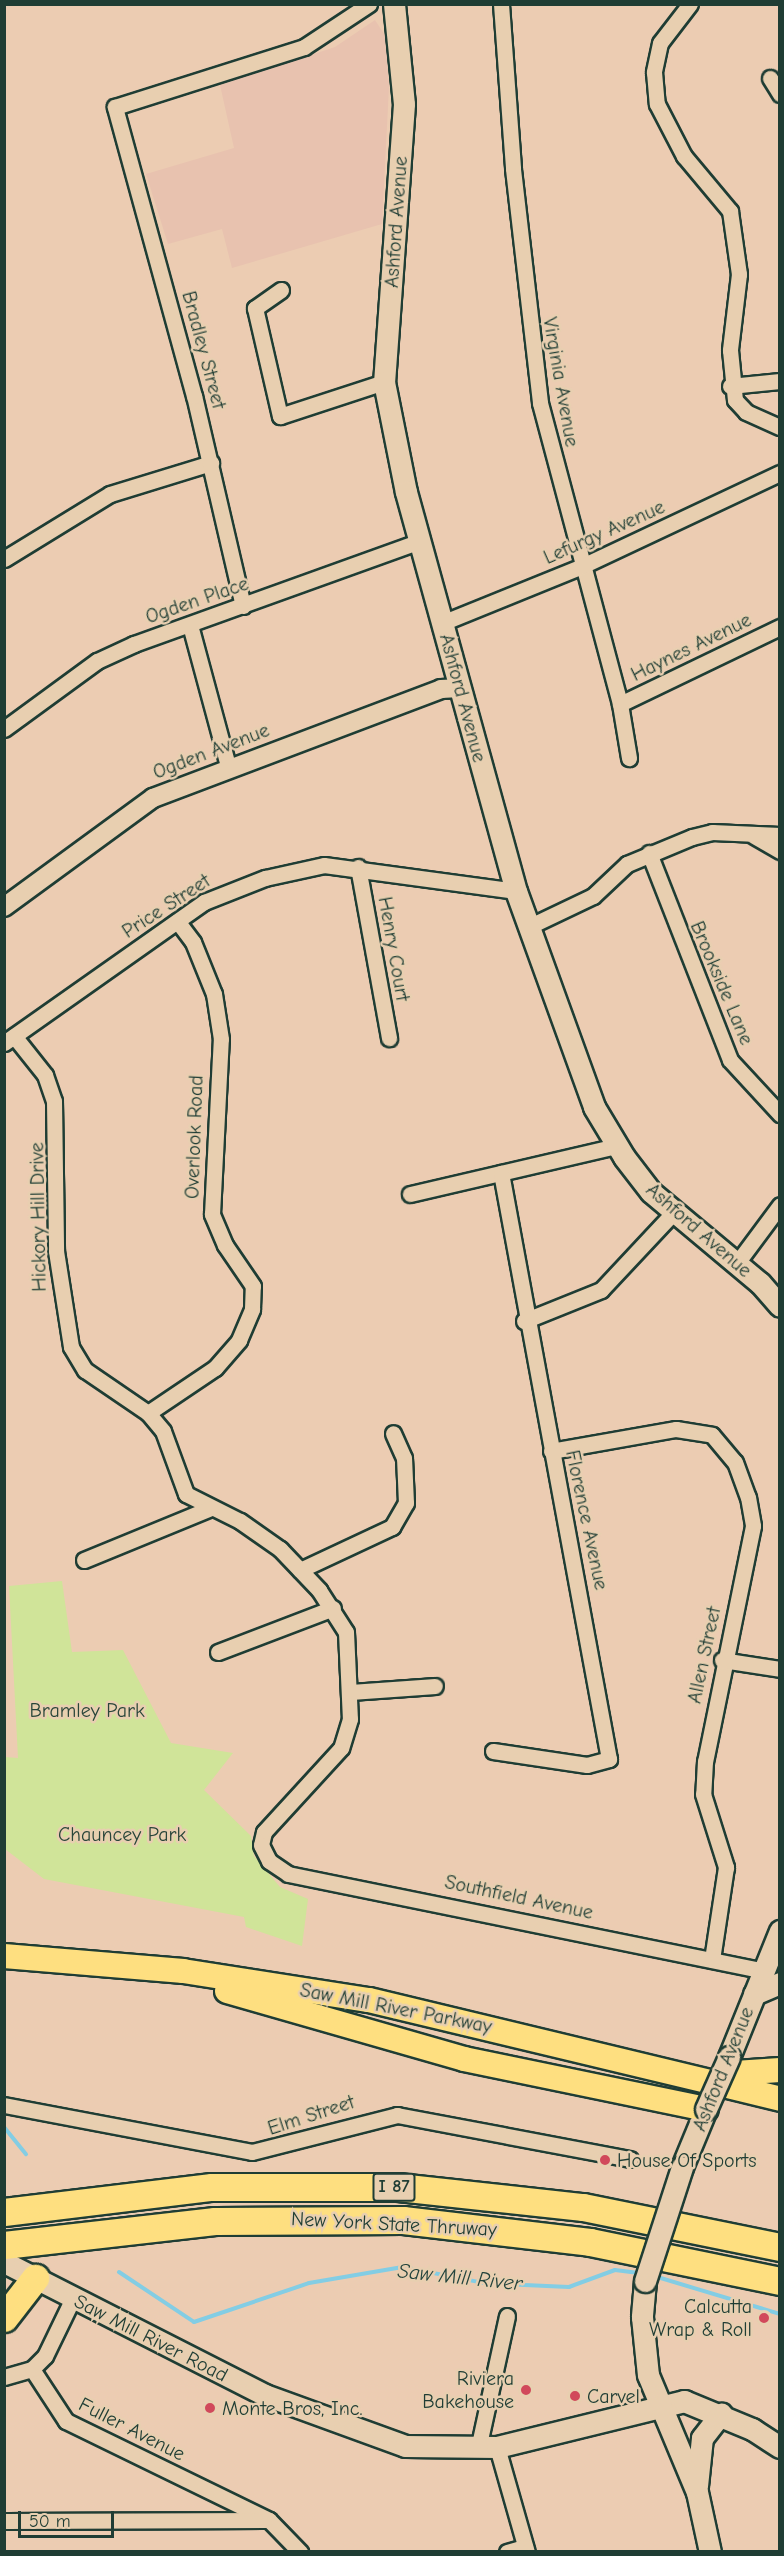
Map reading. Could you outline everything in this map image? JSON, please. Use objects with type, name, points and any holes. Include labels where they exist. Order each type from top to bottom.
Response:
[{"type":"highway","name":"Saw Mill River Parkway","points":[[4,1941],[176,1954],[385,1987],[732,2065],[780,2083]]},
{"type":"highway","name":"Saw Mill River Parkway","points":[[4,1956],[90,1962],[314,1990],[507,2030],[780,2099]]},
{"type":"highway","points":[[90,1962],[272,2002],[464,2059],[699,2108]]},
{"type":"highway","points":[[507,2030],[484,2038],[480,2049],[483,2057],[512,2068]]},
{"type":"highway","points":[[732,2065],[780,2070]]},
{"type":"highway","name":"New York State Thruway","points":[[4,2212],[212,2187],[398,2187],[583,2207],[780,2247]]},
{"type":"highway","name":"New York State Thruway","points":[[4,2246],[215,2221],[403,2220],[590,2242],[780,2281]]},
{"type":"highway","points":[[4,2318],[35,2278]]},
{"type":"main road","name":"Ashford Avenue","points":[[394,4],[405,104],[384,382],[420,541],[516,891],[594,1107],[617,1146],[651,1192],[737,1263],[780,1306]]},
{"type":"main road","points":[[771,1977],[780,1931]]},
{"type":"main road","name":"Ashford Avenue","points":[[710,2552],[697,2492],[660,2405],[645,2356],[645,2281],[660,2223],[699,2108],[732,2065],[754,1994],[771,1977]]},
{"type":"main road","name":"Saw Mill River Road","points":[[4,2262],[266,2395],[356,2432],[423,2448],[487,2448],[684,2401],[721,2414],[780,2447]]},
{"type":"main road","points":[[697,2492],[702,2438],[721,2414]]},
{"type":"street","name":"Bradley Street","points":[[243,606],[211,463],[115,107],[304,47],[369,4]]},
{"type":"street","name":"Virginia Avenue","points":[[501,4],[533,358],[580,567],[620,704],[629,758]]},
{"type":"street","points":[[690,4],[660,43],[654,72],[657,104],[684,156],[730,212],[739,274],[730,386],[746,412],[780,427]]},
{"type":"street","points":[[770,78],[780,94]]},
{"type":"street","points":[[281,290],[255,308],[280,416],[384,382]]},
{"type":"street","points":[[730,386],[780,381]]},
{"type":"street","points":[[4,560],[110,494],[211,463]]},
{"type":"street","name":"Lefurgy Avenue","points":[[442,623],[580,567],[780,473]]},
{"type":"street","name":"Ogden Place","points":[[4,729],[97,661],[420,541]]},
{"type":"street","points":[[190,625],[228,766]]},
{"type":"street","name":"Haynes Avenue","points":[[620,704],[780,627]]},
{"type":"street","name":"Ogden Avenue","points":[[4,907],[135,808],[228,766],[441,689],[459,688]]},
{"type":"street","points":[[528,927],[584,902],[627,864],[649,853],[712,832],[780,836]]},
{"type":"street","points":[[746,833],[780,850]]},
{"type":"street","name":"Brookside Lane","points":[[649,853],[730,1060],[780,1114]]},
{"type":"street","name":"Price Street","points":[[9,1040],[204,902],[265,878],[324,865],[358,867],[461,888],[516,891]]},
{"type":"street","name":"Henry Court","points":[[358,867],[389,1038]]},
{"type":"street","name":"Overlook Road","points":[[148,1413],[215,1368],[239,1340],[253,1304],[253,1286],[225,1245],[212,1214],[221,1040],[214,994],[193,942],[177,921]]},
{"type":"street","name":"Hickory Hill Drive","points":[[9,1040],[45,1075],[54,1101],[56,1251],[72,1347],[85,1370],[148,1413],[177,1460],[186,1494],[240,1521],[300,1570],[333,1608],[346,1632],[351,1692],[341,1748],[264,1832],[261,1845],[269,1861]]},
{"type":"street","points":[[410,1194],[617,1146]]},
{"type":"street","name":"Florence Avenue","points":[[493,1751],[587,1766],[609,1759],[524,1321],[501,1173]]},
{"type":"street","points":[[737,1263],[780,1205]]},
{"type":"street","points":[[524,1321],[601,1290],[675,1211]]},
{"type":"street","name":"Allen Street","points":[[551,1451],[676,1429],[712,1435],[735,1462],[748,1497],[753,1526],[722,1660],[703,1794],[726,1867],[711,1960]]},
{"type":"street","points":[[300,1570],[392,1527],[406,1503],[404,1458],[393,1433]]},
{"type":"street","points":[[84,1560],[212,1508]]},
{"type":"street","points":[[218,1652],[333,1608]]},
{"type":"street","points":[[722,1660],[780,1669]]},
{"type":"street","points":[[351,1692],[435,1686]]},
{"type":"street","name":"Southfield Avenue","points":[[269,1861],[288,1874],[711,1960],[771,1977]]},
{"type":"street","name":"Elm Street","points":[[6,2105],[252,2152],[397,2115],[630,2159]]},
{"type":"street","points":[[4,2377],[32,2370],[45,2356],[73,2298]]},
{"type":"street","points":[[507,2316],[487,2448],[526,2549],[507,2552]]},
{"type":"street","name":"Fuller Avenue","points":[[32,2370],[66,2421],[269,2520],[300,2552]]},
{"type":"street","points":[[4,2521],[269,2520]]},
{"type":"shaded area","points":[[375,20],[386,37],[389,87],[382,224],[232,268],[222,229],[168,244],[146,174],[234,148],[220,85],[335,47]]},
{"type":"green space","points":[[62,1581],[72,1652],[123,1650],[171,1743],[233,1753],[204,1790],[251,1836],[254,1856],[280,1887],[308,1899],[302,1946],[246,1927],[244,1917],[44,1879],[5,1849],[5,1757],[18,1758],[9,1586]]},
{"type":"waterway","name":"Saw Mill River","points":[[4,2127],[26,2154]]},
{"type":"waterway","name":"Saw Mill River","points":[[119,2272],[194,2322],[309,2283],[403,2267],[484,2283],[569,2287],[615,2270],[641,2273]]},
{"type":"waterway","name":"Saw Mill River","points":[[654,2276],[780,2314]]},
{"type":"place","name":"House Of Sports","points":[[605,2160]]},
{"type":"place","name":"Calcutta Wrap & Roll","points":[[764,2318]]},
{"type":"place","name":"Riviera Bakehouse","points":[[526,2390]]},
{"type":"place","name":"Carvel","points":[[575,2396]]},
{"type":"place","name":"Monte Bros, Inc.","points":[[210,2408]]},
{"type":"park label","name":"Bramley Park","points":[[87,1710]]},
{"type":"park label","name":"Chauncey Park","points":[[122,1834]]}]
